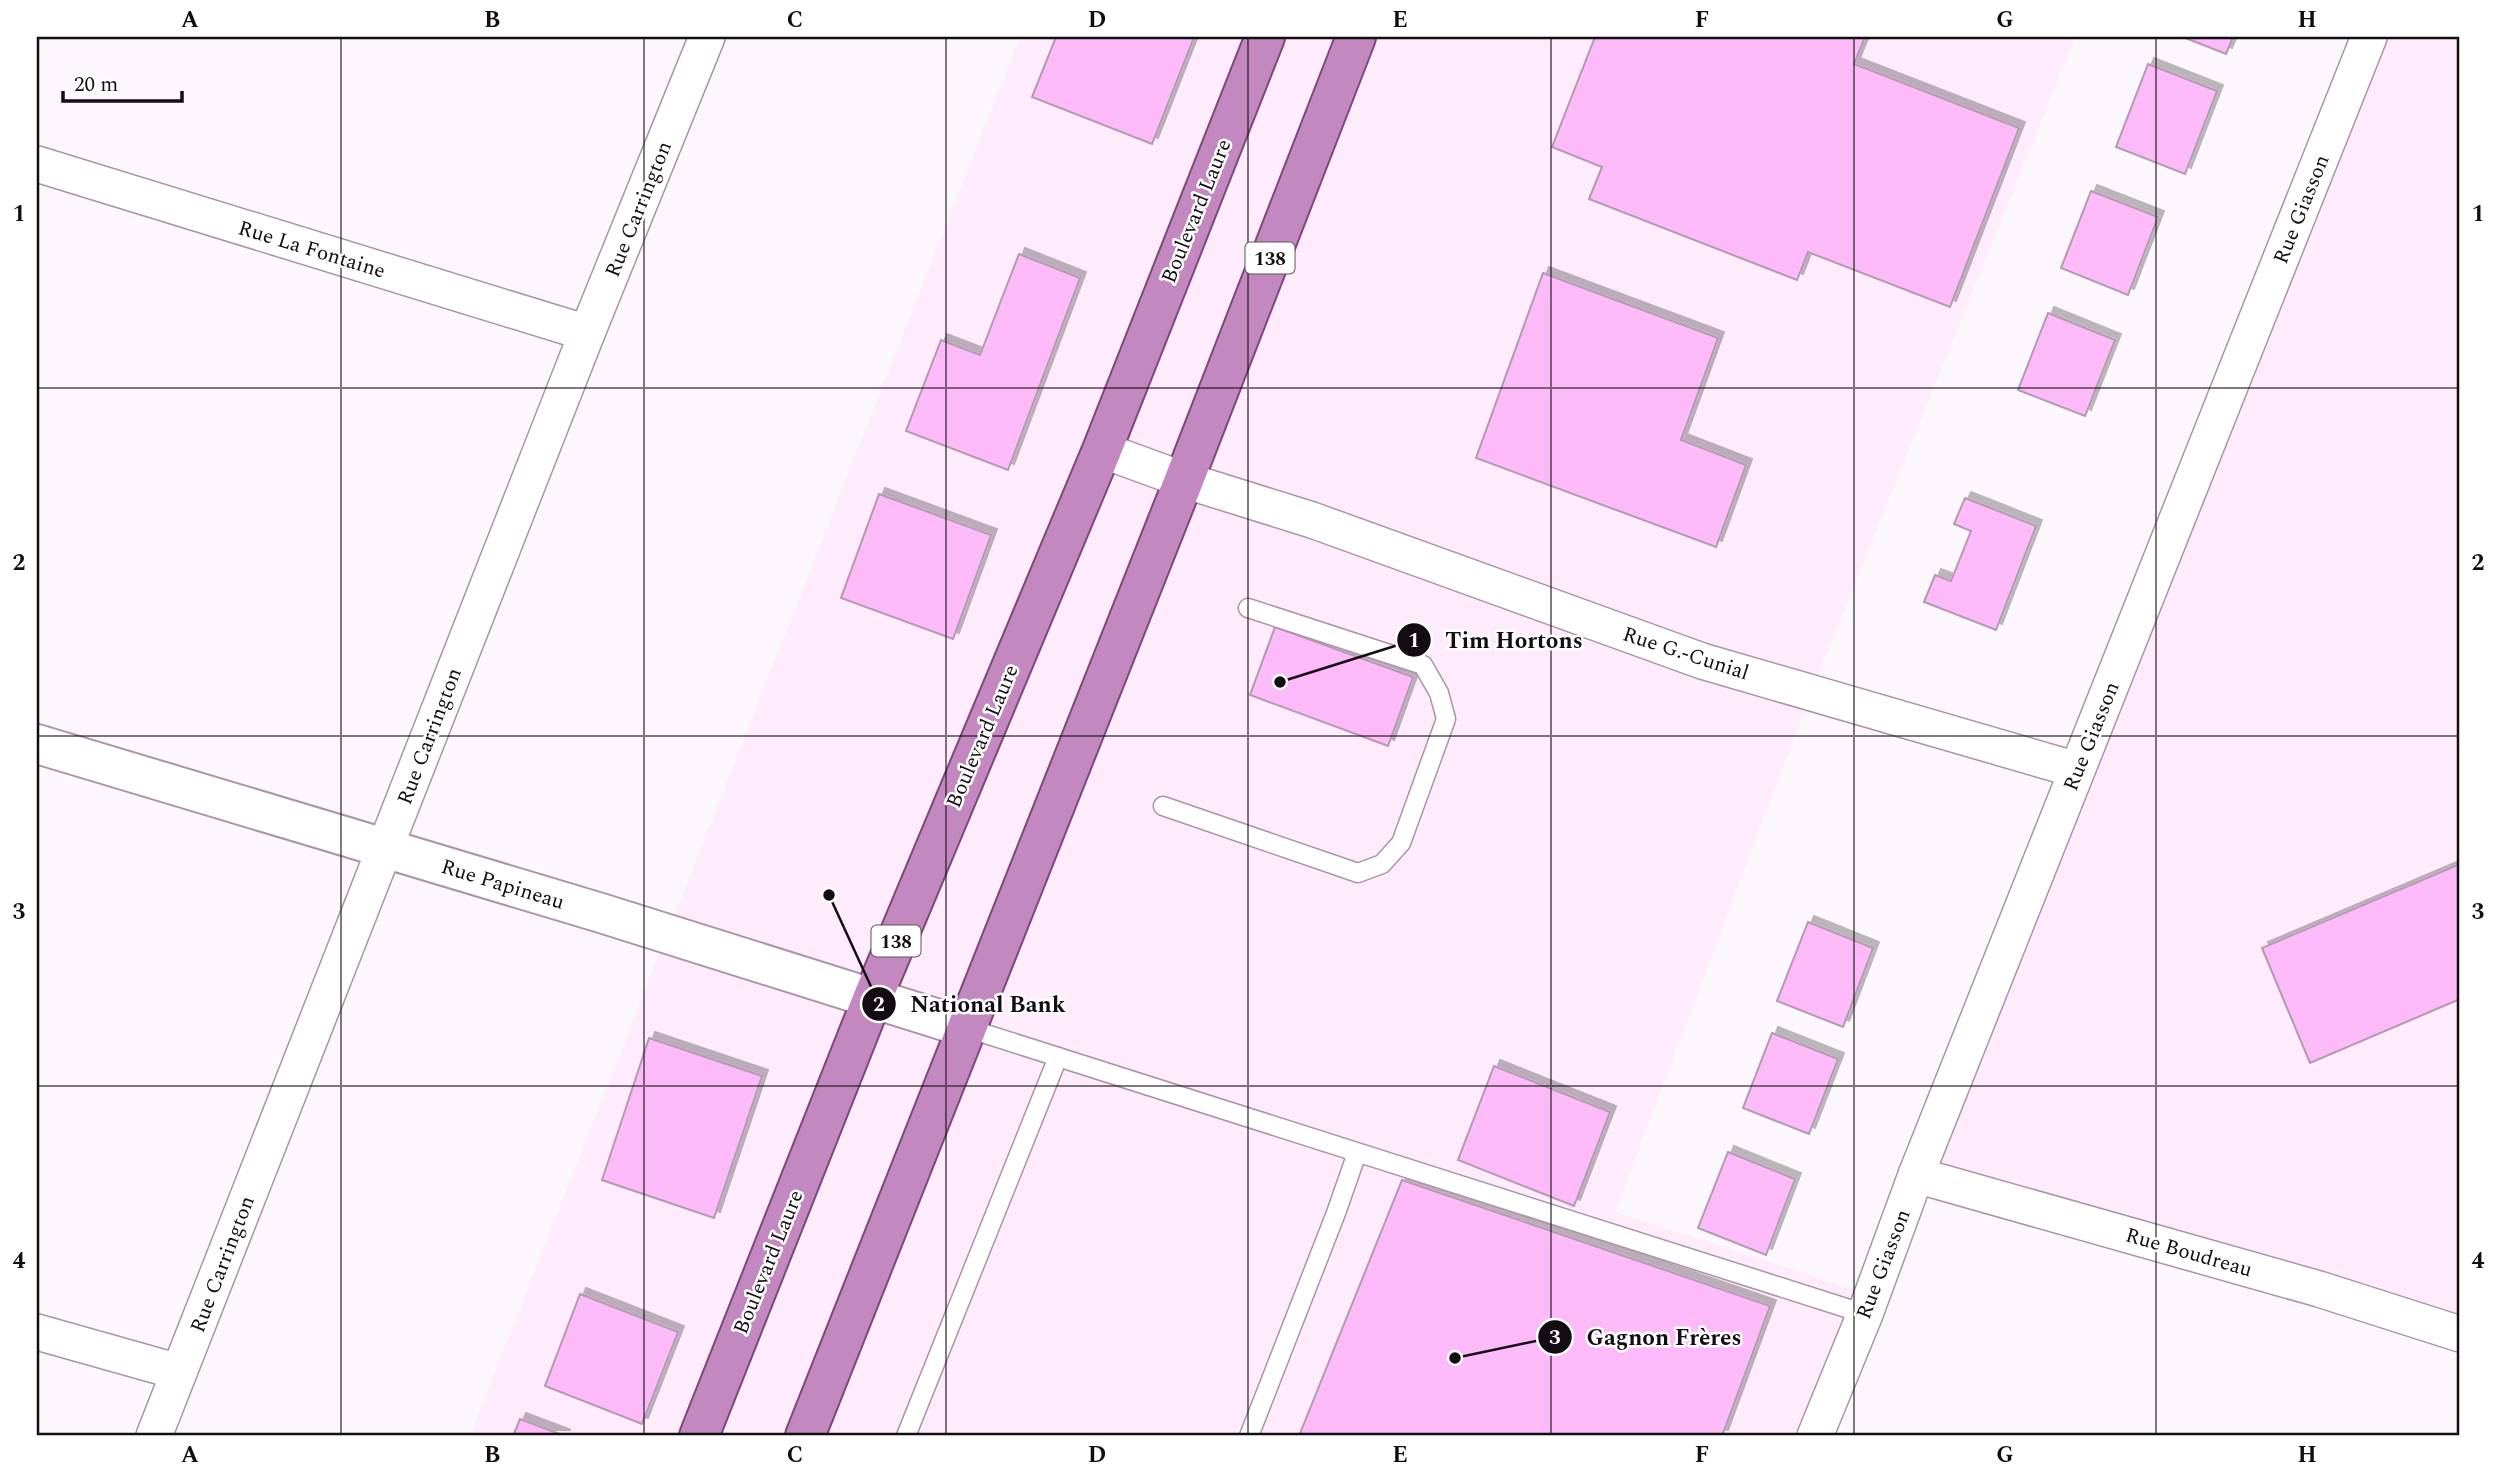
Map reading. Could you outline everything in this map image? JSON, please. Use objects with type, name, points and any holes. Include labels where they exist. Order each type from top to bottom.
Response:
[{"type":"highway","name":"Boulevard Laure","points":[[699,1436],[873,997],[1102,450],[1265,37]]},
{"type":"highway","name":"138","points":[[805,1436],[1184,480],[1356,37]]},
{"type":"street","name":"Rue Carrington","points":[[154,1436],[587,333],[707,37]]},
{"type":"street","name":"Rue Giasson","points":[[1815,1436],[1865,1314],[1916,1175],[2369,37]]},
{"type":"street","name":"Rue La Fontaine","points":[[37,164],[587,333]]},
{"type":"street","name":"Rue G.-Cunial","points":[[1102,450],[1184,480],[1312,520],[1702,661],[2077,770]]},
{"type":"street","name":"Rue Papineau","points":[[37,744],[873,997],[967,1028]]},
{"type":"street","name":"Rue Boudreau","points":[[1916,1175],[2319,1289],[2460,1334]]},
{"type":"street","points":[[37,1332],[179,1372]]},
{"type":"lane","points":[[1163,806],[1358,873],[1382,864],[1401,843],[1446,719],[1439,692],[1423,665],[1248,608]]},
{"type":"lane","points":[[967,1028],[1865,1314]]},
{"type":"lane","points":[[906,1436],[1058,1057]]},
{"type":"lane","points":[[1249,1436],[1357,1153]]},
{"type":"shaded area","points":[[1020,37],[2075,37],[1813,687],[1615,1212],[1888,1300],[1835,1436],[470,1436]]},
{"type":"shaded area","points":[[2389,37],[2460,37],[2460,1321],[1934,1164]]},
{"type":"building","points":[[1056,37],[1194,37],[1152,144],[1032,97]]},
{"type":"building","points":[[1595,37],[1865,37],[1854,64],[2019,128],[1950,307],[1808,252],[1797,280],[1589,199],[1602,167],[1552,147]]},
{"type":"building","points":[[2183,37],[2233,37],[2226,54]]},
{"type":"building","points":[[2148,64],[2217,91],[2185,174],[2116,147]]},
{"type":"building","points":[[2091,191],[2158,217],[2128,295],[2061,268]]},
{"type":"building","points":[[1019,254],[1080,278],[1008,470],[906,431],[941,340],[980,355]]},
{"type":"building","points":[[1543,273],[1718,338],[1681,440],[1746,465],[1716,547],[1476,458]]},
{"type":"building","points":[[2048,313],[2115,340],[2085,416],[2018,390]]},
{"type":"building","points":[[879,494],[991,535],[953,639],[841,598]]},
{"type":"building","points":[[1965,498],[2036,526],[1996,630],[1924,602],[1935,575],[1951,581],[1971,531],[1954,524]]},
{"type":"building","points":[[1275,627],[1413,677],[1388,746],[1250,695]]},
{"type":"building","points":[[2460,864],[2460,999],[2310,1063],[2262,948]]},
{"type":"building","points":[[1808,922],[1873,948],[1843,1027],[1777,1001]]},
{"type":"building","points":[[1772,1033],[1838,1059],[1809,1134],[1743,1108]]},
{"type":"building","points":[[649,1038],[762,1076],[714,1218],[602,1180]]},
{"type":"building","points":[[1494,1066],[1610,1112],[1574,1206],[1458,1160]]},
{"type":"building","points":[[1728,1152],[1795,1179],[1766,1255],[1698,1228]]},
{"type":"building","points":[[1402,1180],[1770,1306],[1722,1436],[1299,1436]]},
{"type":"building","points":[[580,1294],[678,1332],[642,1424],[545,1386]]},
{"type":"building","points":[[520,1419],[565,1436],[513,1436]]},
{"type":"place","name":"Tim Hortons","points":[[1280,682]]},
{"type":"place","name":"National Bank","points":[[829,895]]},
{"type":"place","name":"Gagnon Frères","points":[[1455,1358]]}]
